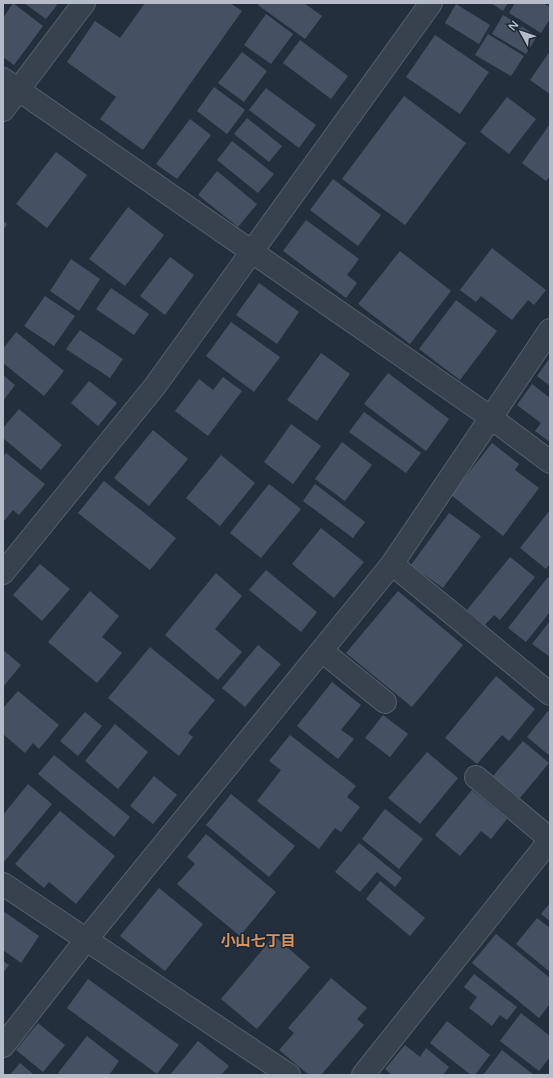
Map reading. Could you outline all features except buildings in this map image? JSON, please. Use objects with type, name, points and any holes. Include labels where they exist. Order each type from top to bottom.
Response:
[{"type":"street","points":[[3,110],[11,84],[84,3]]},
{"type":"street","points":[[3,573],[155,386],[431,3]]},
{"type":"street","points":[[11,84],[490,417],[550,462]]},
{"type":"street","points":[[3,1046],[86,940],[392,564],[550,330]]},
{"type":"street","points":[[392,564],[550,694]]},
{"type":"street","points":[[322,650],[385,702]]},
{"type":"street","points":[[363,1075],[550,839],[476,777]]},
{"type":"street","points":[[3,884],[289,1075]]},
{"type":"district","name":"小山七丁目","points":[[258,941]]}]
